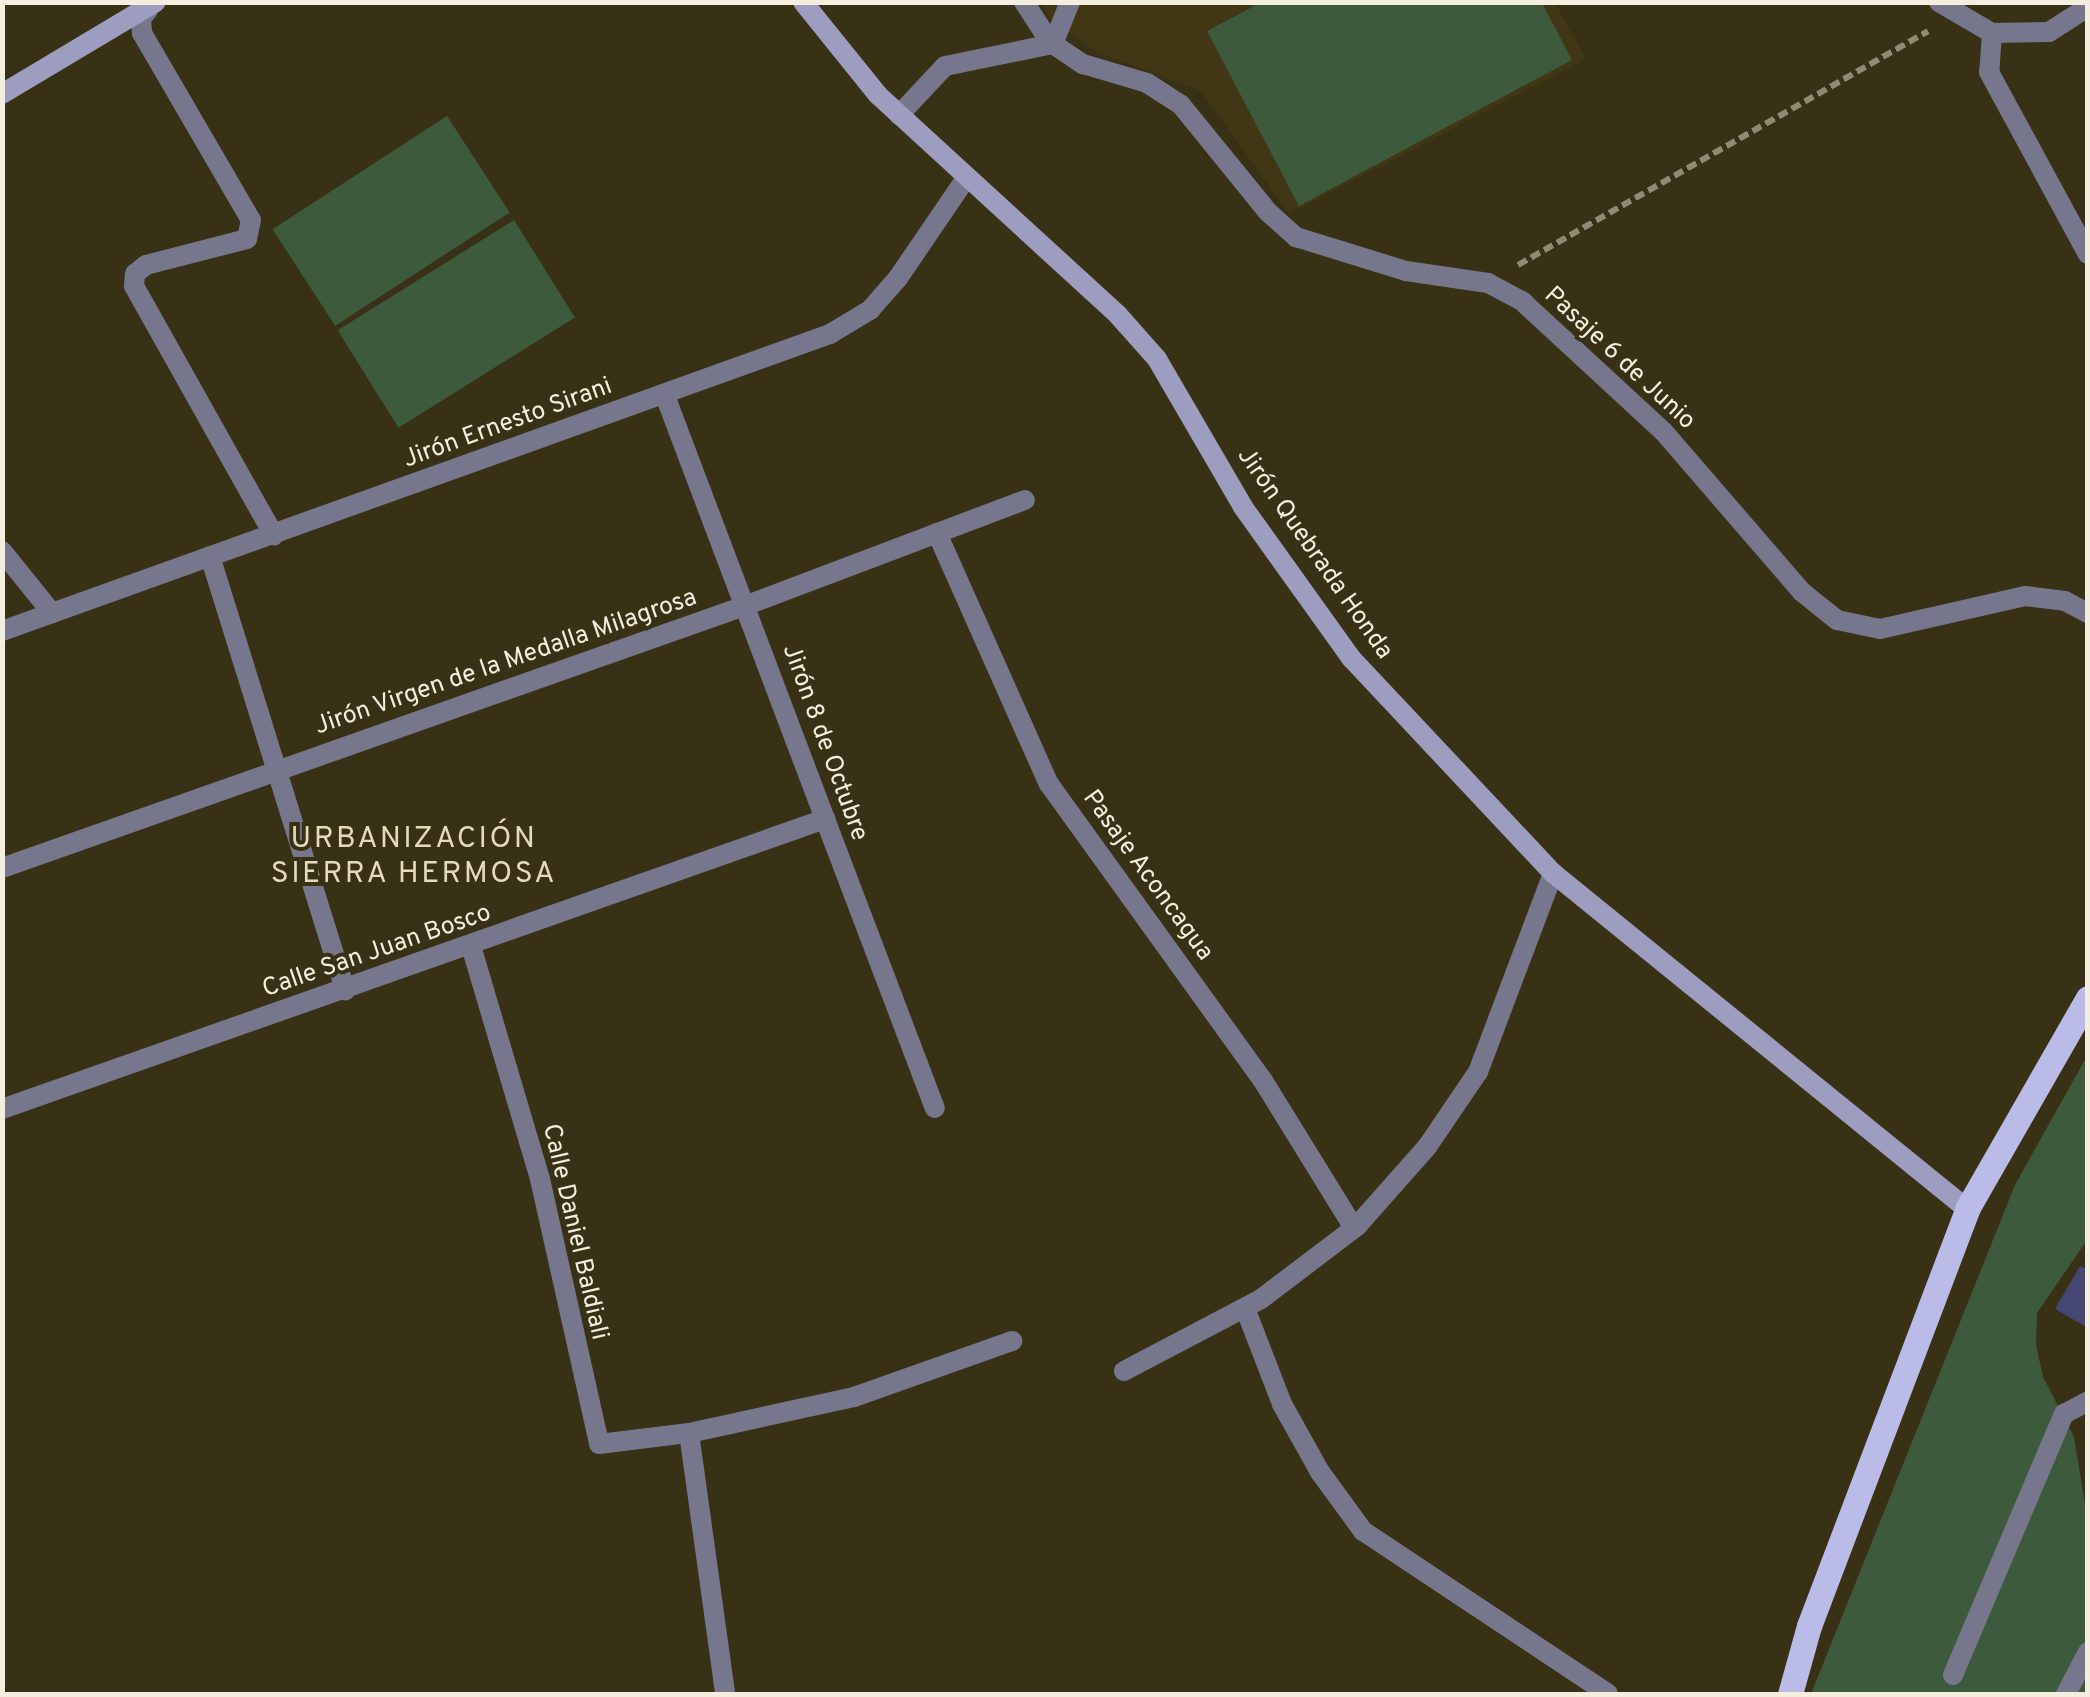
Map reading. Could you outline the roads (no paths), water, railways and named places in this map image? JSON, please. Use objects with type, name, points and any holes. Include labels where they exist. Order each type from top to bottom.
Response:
[{"type":"main road","points":[[1790,1694],[1810,1626],[1967,1209],[2088,998]]},
{"type":"street","name":"Jirón Quebrada Honda","points":[[803,2],[878,96],[1118,315],[1156,360],[1244,508],[1352,658],[1553,873],[1967,1209]]},
{"type":"street","name":"Pasaje 6 de Junio","points":[[1024,2],[1053,44],[1083,64],[1146,84],[1182,105],[1268,212],[1296,237],[1406,271],[1486,283],[1523,302],[1664,431],[1802,592],[1837,620],[1880,628],[2025,596],[2065,601],[2088,613]]},
{"type":"street","points":[[899,114],[944,66],[1053,44],[1070,2]]},
{"type":"street","points":[[2,94],[152,6]]},
{"type":"street","points":[[152,6],[140,22],[142,33],[251,220],[247,238],[146,265],[136,274],[134,289],[274,535]]},
{"type":"street","points":[[1947,9],[1992,33],[2049,32],[2088,7]]},
{"type":"street","points":[[1992,33],[1989,72],[2088,254]]},
{"type":"street","name":"Jirón Ernesto Sirani","points":[[2,632],[830,334],[870,310],[938,226],[968,177]]},
{"type":"street","name":"Jirón 8 de Octubre","points":[[665,395],[936,1108]]},
{"type":"street","name":"Jirón Virgen de la Medalla Milagrosa","points":[[2,868],[747,605],[1025,500]]},
{"type":"street","name":"Pasaje Aconcagua","points":[[937,533],[1049,784],[1262,1079],[1354,1228]]},
{"type":"street","points":[[2,551],[52,613]]},
{"type":"street","points":[[210,556],[345,990]]},
{"type":"street","name":"Calle San Juan Bosco","points":[[2,1110],[824,819]]},
{"type":"street","points":[[1124,1371],[1244,1308],[1354,1228],[1427,1147],[1478,1072],[1553,873]]},
{"type":"street","name":"Calle Daniel Baldiali","points":[[471,946],[540,1179],[597,1442],[689,1433],[854,1397],[1012,1341]]},
{"type":"street","points":[[1244,1308],[1282,1404],[1320,1472],[1363,1531],[1608,1694]]},
{"type":"street","points":[[1953,1676],[2064,1414],[2088,1401]]},
{"type":"street","points":[[689,1433],[725,1694]]},
{"type":"street","points":[[2066,1694],[2073,1673],[2088,1652]]},
{"type":"district","name":"URBANIZACIÓN SIERRA HERMOSA","points":[[414,857]]}]
